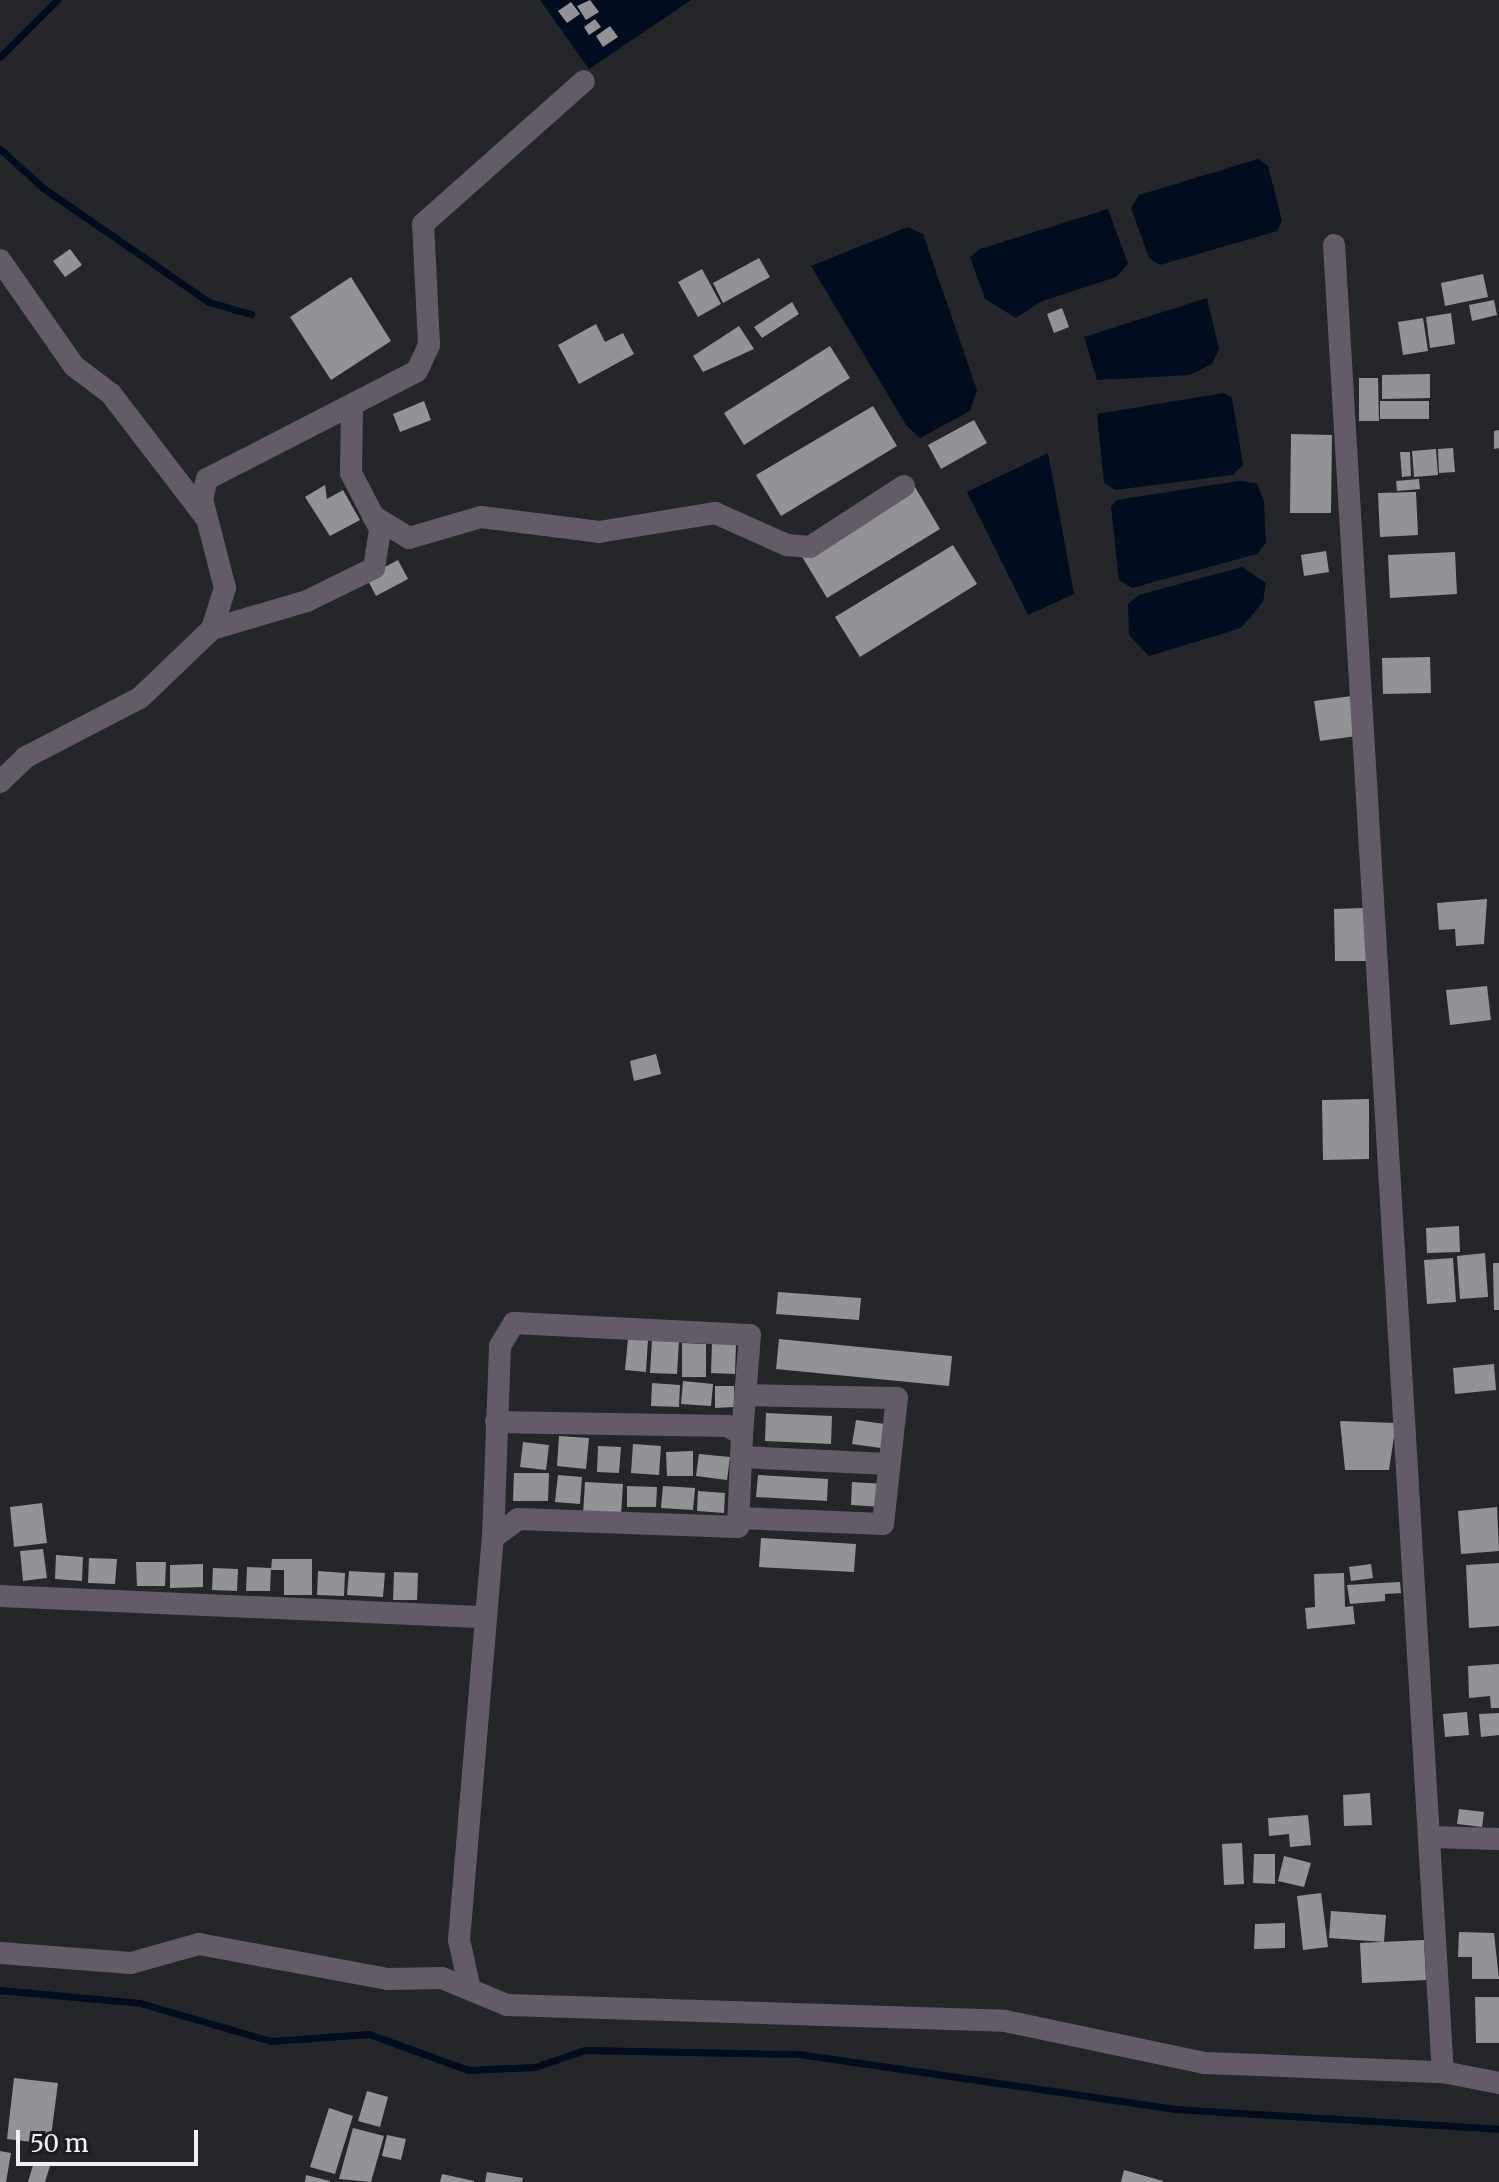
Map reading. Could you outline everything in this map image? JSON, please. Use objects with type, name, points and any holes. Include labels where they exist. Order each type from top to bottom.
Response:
[{"type":"street","points":[[212,629],[225,588],[202,499],[207,479],[352,410],[417,371],[429,345],[423,224],[584,81]]},
{"type":"street","points":[[1334,245],[1432,1837],[1443,2072]]},
{"type":"street","points":[[0,260],[74,366],[111,394],[209,522]]},
{"type":"street","points":[[0,782],[26,757],[140,698],[212,629],[330,592],[374,568],[380,529],[351,473],[352,410]]},
{"type":"street","points":[[373,516],[409,538],[481,517],[599,532],[715,513],[787,545],[810,547],[904,486]]},
{"type":"street","points":[[469,1985],[459,1940],[493,1538],[500,1346],[514,1323],[526,1321],[750,1335],[739,1518],[731,1533],[518,1519],[493,1538]]},
{"type":"street","points":[[739,1518],[883,1524],[897,1398],[746,1395]]},
{"type":"street","points":[[496,1422],[728,1426],[742,1446],[888,1464]]},
{"type":"street","points":[[0,1596],[486,1617]]},
{"type":"street","points":[[1432,1837],[1499,1839]]},
{"type":"street","points":[[0,1953],[131,1963],[199,1944],[388,1979],[469,1985],[507,2005],[1005,2021],[1205,2063],[1443,2072],[1499,2083]]},
{"type":"water","points":[[540,0],[691,0],[589,69]]},
{"type":"water","points":[[1258,159],[1268,166],[1282,221],[1277,231],[1160,265],[1149,258],[1131,208],[1139,195]]},
{"type":"water","points":[[1108,209],[1128,264],[1116,277],[1040,302],[1016,318],[985,299],[970,257],[980,249]]},
{"type":"water","points":[[908,227],[923,234],[977,390],[970,411],[920,438],[906,425],[811,266]]},
{"type":"water","points":[[1207,298],[1219,349],[1212,364],[1189,375],[1097,380],[1084,337]]},
{"type":"water","points":[[1224,393],[1232,398],[1243,465],[1232,475],[1115,490],[1104,483],[1097,414]]},
{"type":"water","points":[[1048,453],[1074,594],[1028,615],[967,492]]},
{"type":"water","points":[[1238,481],[1257,483],[1264,502],[1266,543],[1257,554],[1132,588],[1119,580],[1111,507],[1117,500]]},
{"type":"water","points":[[1242,567],[1266,583],[1263,602],[1241,628],[1149,656],[1129,635],[1128,604],[1139,595]]},
{"type":"building","points":[[590,0],[599,12],[586,20],[577,6]]},
{"type":"building","points":[[571,2],[580,14],[567,23],[558,11]]},
{"type":"building","points":[[595,19],[601,27],[589,35],[584,27]]},
{"type":"building","points":[[610,26],[618,37],[603,47],[596,36]]},
{"type":"building","points":[[70,249],[82,265],[65,277],[53,261]]},
{"type":"building","points":[[759,258],[770,277],[723,303],[713,283]]},
{"type":"building","points":[[702,269],[721,304],[698,317],[678,282]]},
{"type":"building","points":[[1483,274],[1488,297],[1445,306],[1441,283]]},
{"type":"building","points":[[351,277],[391,341],[331,380],[290,317]]},
{"type":"building","points":[[1494,300],[1497,315],[1472,321],[1469,305]]},
{"type":"building","points":[[792,302],[799,314],[762,338],[754,327]]},
{"type":"building","points":[[1062,308],[1069,327],[1054,333],[1047,314]]},
{"type":"building","points":[[1451,313],[1455,344],[1430,348],[1426,317]]},
{"type":"building","points":[[1423,318],[1428,351],[1403,355],[1398,322]]},
{"type":"building","points":[[596,324],[605,342],[623,333],[634,354],[579,384],[558,345]]},
{"type":"building","points":[[739,326],[754,349],[703,372],[693,356]]},
{"type":"building","points":[[830,346],[850,378],[744,445],[724,413]]},
{"type":"building","points":[[1430,374],[1430,398],[1382,399],[1382,375]]},
{"type":"building","points":[[1359,378],[1378,378],[1379,421],[1359,421]]},
{"type":"building","points":[[424,401],[431,420],[400,432],[393,414]]},
{"type":"building","points":[[1380,401],[1429,401],[1429,419],[1380,419]]},
{"type":"building","points":[[873,406],[897,446],[781,516],[756,475]]},
{"type":"building","points":[[974,420],[987,443],[941,469],[928,445]]},
{"type":"building","points":[[1499,430],[1499,448],[1494,449],[1494,431]]},
{"type":"building","points":[[1291,434],[1332,435],[1331,513],[1290,513]]},
{"type":"building","points":[[1453,448],[1455,472],[1439,473],[1438,449]]},
{"type":"building","points":[[1436,449],[1438,475],[1414,477],[1412,451]]},
{"type":"building","points":[[1400,452],[1410,452],[1411,476],[1402,477]]},
{"type":"building","points":[[1419,479],[1420,489],[1397,491],[1396,481]]},
{"type":"building","points":[[325,485],[327,499],[343,490],[360,520],[330,536],[305,497]]},
{"type":"building","points":[[915,487],[940,529],[827,598],[801,555]]},
{"type":"building","points":[[1416,492],[1418,535],[1380,537],[1378,493]]},
{"type":"building","points":[[953,545],[977,584],[860,657],[835,617]]},
{"type":"building","points":[[1326,551],[1329,572],[1304,576],[1301,555]]},
{"type":"building","points":[[1455,552],[1457,594],[1390,598],[1388,555]]},
{"type":"building","points":[[398,560],[408,579],[376,596],[366,577]]},
{"type":"building","points":[[1430,657],[1431,693],[1383,694],[1382,658]]},
{"type":"building","points":[[1352,696],[1357,736],[1320,741],[1314,701]]},
{"type":"building","points":[[1487,899],[1484,944],[1456,946],[1455,929],[1439,930],[1437,903]]},
{"type":"building","points":[[1364,908],[1369,961],[1335,961],[1334,909]]},
{"type":"building","points":[[1487,986],[1491,1020],[1450,1025],[1446,990]]},
{"type":"building","points":[[656,1054],[661,1074],[634,1081],[630,1061]]},
{"type":"building","points":[[1369,1099],[1369,1159],[1323,1160],[1322,1100]]},
{"type":"building","points":[[1459,1226],[1460,1252],[1427,1253],[1426,1228]]},
{"type":"building","points":[[1485,1253],[1488,1297],[1460,1299],[1457,1256]]},
{"type":"building","points":[[1453,1258],[1456,1302],[1427,1304],[1424,1260]]},
{"type":"building","points":[[1493,1263],[1499,1263],[1499,1310],[1494,1310]]},
{"type":"building","points":[[778,1292],[861,1298],[859,1320],[776,1314]]},
{"type":"building","points":[[628,1339],[648,1340],[646,1372],[625,1370]]},
{"type":"building","points":[[779,1339],[952,1356],[949,1386],[776,1369]]},
{"type":"building","points":[[652,1340],[679,1341],[677,1374],[650,1373]]},
{"type":"building","points":[[682,1343],[706,1344],[706,1377],[682,1377]]},
{"type":"building","points":[[712,1343],[736,1344],[735,1374],[711,1373]]},
{"type":"building","points":[[1494,1364],[1496,1390],[1455,1394],[1453,1368]]},
{"type":"building","points":[[683,1381],[713,1384],[711,1406],[681,1404]]},
{"type":"building","points":[[652,1383],[680,1385],[679,1407],[651,1406]]},
{"type":"building","points":[[715,1386],[734,1386],[734,1407],[715,1408]]},
{"type":"building","points":[[766,1413],[832,1416],[831,1444],[765,1441]]},
{"type":"building","points":[[856,1420],[892,1425],[888,1449],[852,1444]]},
{"type":"building","points":[[1340,1421],[1396,1423],[1389,1470],[1345,1470]]},
{"type":"building","points":[[559,1436],[589,1438],[586,1469],[557,1466]]},
{"type":"building","points":[[523,1442],[549,1445],[546,1470],[520,1467]]},
{"type":"building","points":[[633,1444],[661,1446],[659,1475],[631,1473]]},
{"type":"building","points":[[598,1446],[621,1447],[619,1473],[597,1472]]},
{"type":"building","points":[[693,1451],[693,1476],[667,1476],[666,1452]]},
{"type":"building","points":[[699,1454],[730,1457],[727,1480],[696,1476]]},
{"type":"building","points":[[514,1473],[549,1473],[548,1501],[513,1501]]},
{"type":"building","points":[[558,1475],[582,1477],[580,1504],[555,1502]]},
{"type":"building","points":[[758,1475],[828,1479],[827,1501],[756,1497]]},
{"type":"building","points":[[585,1482],[623,1484],[621,1516],[583,1514]]},
{"type":"building","points":[[852,1482],[885,1484],[883,1507],[851,1505]]},
{"type":"building","points":[[627,1486],[657,1487],[656,1507],[627,1507]]},
{"type":"building","points":[[663,1486],[695,1488],[693,1510],[661,1508]]},
{"type":"building","points":[[698,1491],[725,1493],[724,1513],[697,1511]]},
{"type":"building","points":[[42,1503],[47,1543],[14,1547],[10,1507]]},
{"type":"building","points":[[1497,1507],[1499,1551],[1461,1554],[1458,1511]]},
{"type":"building","points":[[761,1538],[856,1544],[854,1572],[759,1567]]},
{"type":"building","points":[[43,1549],[47,1578],[23,1581],[20,1551]]},
{"type":"building","points":[[56,1555],[83,1557],[82,1581],[55,1579]]},
{"type":"building","points":[[89,1558],[117,1559],[115,1584],[88,1583]]},
{"type":"building","points":[[272,1559],[312,1559],[312,1595],[284,1595],[284,1570],[271,1570]]},
{"type":"building","points":[[136,1562],[166,1562],[165,1586],[137,1586]]},
{"type":"building","points":[[1499,1563],[1499,1626],[1469,1628],[1466,1565]]},
{"type":"building","points":[[203,1564],[203,1587],[170,1588],[170,1565]]},
{"type":"building","points":[[1371,1564],[1373,1578],[1351,1581],[1349,1567]]},
{"type":"building","points":[[247,1567],[271,1568],[270,1591],[246,1591]]},
{"type":"building","points":[[213,1568],[238,1569],[237,1591],[212,1590]]},
{"type":"building","points":[[318,1571],[345,1573],[344,1596],[317,1595]]},
{"type":"building","points":[[349,1571],[385,1573],[383,1597],[347,1595]]},
{"type":"building","points":[[394,1572],[418,1573],[417,1600],[393,1600]]},
{"type":"building","points":[[1344,1573],[1345,1607],[1353,1606],[1355,1624],[1307,1629],[1305,1608],[1315,1607],[1314,1574]]},
{"type":"building","points":[[1400,1582],[1401,1593],[1385,1594],[1385,1601],[1350,1604],[1347,1585]]},
{"type":"building","points":[[1499,1664],[1499,1708],[1491,1708],[1490,1696],[1469,1698],[1468,1666]]},
{"type":"building","points":[[1467,1712],[1469,1735],[1445,1737],[1443,1714]]},
{"type":"building","points":[[1499,1713],[1499,1735],[1481,1737],[1479,1714]]},
{"type":"building","points":[[1370,1793],[1372,1825],[1344,1826],[1343,1795]]},
{"type":"building","points":[[1459,1809],[1484,1812],[1482,1827],[1457,1824]]},
{"type":"building","points":[[1308,1815],[1311,1845],[1290,1847],[1289,1834],[1269,1836],[1268,1818]]},
{"type":"building","points":[[1242,1843],[1244,1884],[1224,1885],[1222,1844]]},
{"type":"building","points":[[1254,1854],[1275,1854],[1275,1884],[1253,1883]]},
{"type":"building","points":[[1284,1856],[1311,1863],[1304,1887],[1278,1881]]},
{"type":"building","points":[[1321,1893],[1328,1947],[1303,1950],[1297,1896]]},
{"type":"building","points":[[1331,1911],[1386,1915],[1384,1942],[1329,1938]]},
{"type":"building","points":[[1285,1923],[1285,1948],[1254,1949],[1255,1924]]},
{"type":"building","points":[[1459,1932],[1494,1933],[1499,1979],[1472,1979],[1472,1957],[1458,1957]]},
{"type":"building","points":[[1424,1940],[1426,1980],[1362,1983],[1360,1943]]},
{"type":"building","points":[[1475,1997],[1499,1997],[1499,2043],[1476,2043]]},
{"type":"building","points":[[14,2078],[58,2083],[50,2144],[7,2139]]},
{"type":"building","points":[[367,2091],[388,2097],[380,2127],[358,2121]]},
{"type":"building","points":[[329,2108],[353,2116],[335,2174],[310,2167]]},
{"type":"building","points":[[353,2128],[384,2136],[371,2182],[339,2179]]},
{"type":"building","points":[[387,2135],[406,2139],[401,2160],[382,2156]]},
{"type":"building","points":[[0,2151],[11,2153],[6,2182],[0,2182]]},
{"type":"building","points":[[34,2162],[50,2166],[45,2182],[28,2182]]},
{"type":"building","points":[[1124,2170],[1163,2181],[1163,2182],[1121,2182]]},
{"type":"building","points":[[487,2172],[523,2178],[522,2182],[485,2182]]},
{"type":"building","points":[[442,2174],[474,2181],[474,2182],[440,2182]]},
{"type":"building","points":[[306,2175],[330,2181],[330,2182],[305,2182]]},
{"type":"waterway","points":[[0,57],[57,0]]},
{"type":"waterway","points":[[0,149],[43,188],[209,302],[251,314]]},
{"type":"waterway","points":[[0,1990],[140,2003],[271,2041],[369,2034],[468,2070],[535,2067],[585,2050],[799,2054],[1174,2109],[1499,2129]]}]
